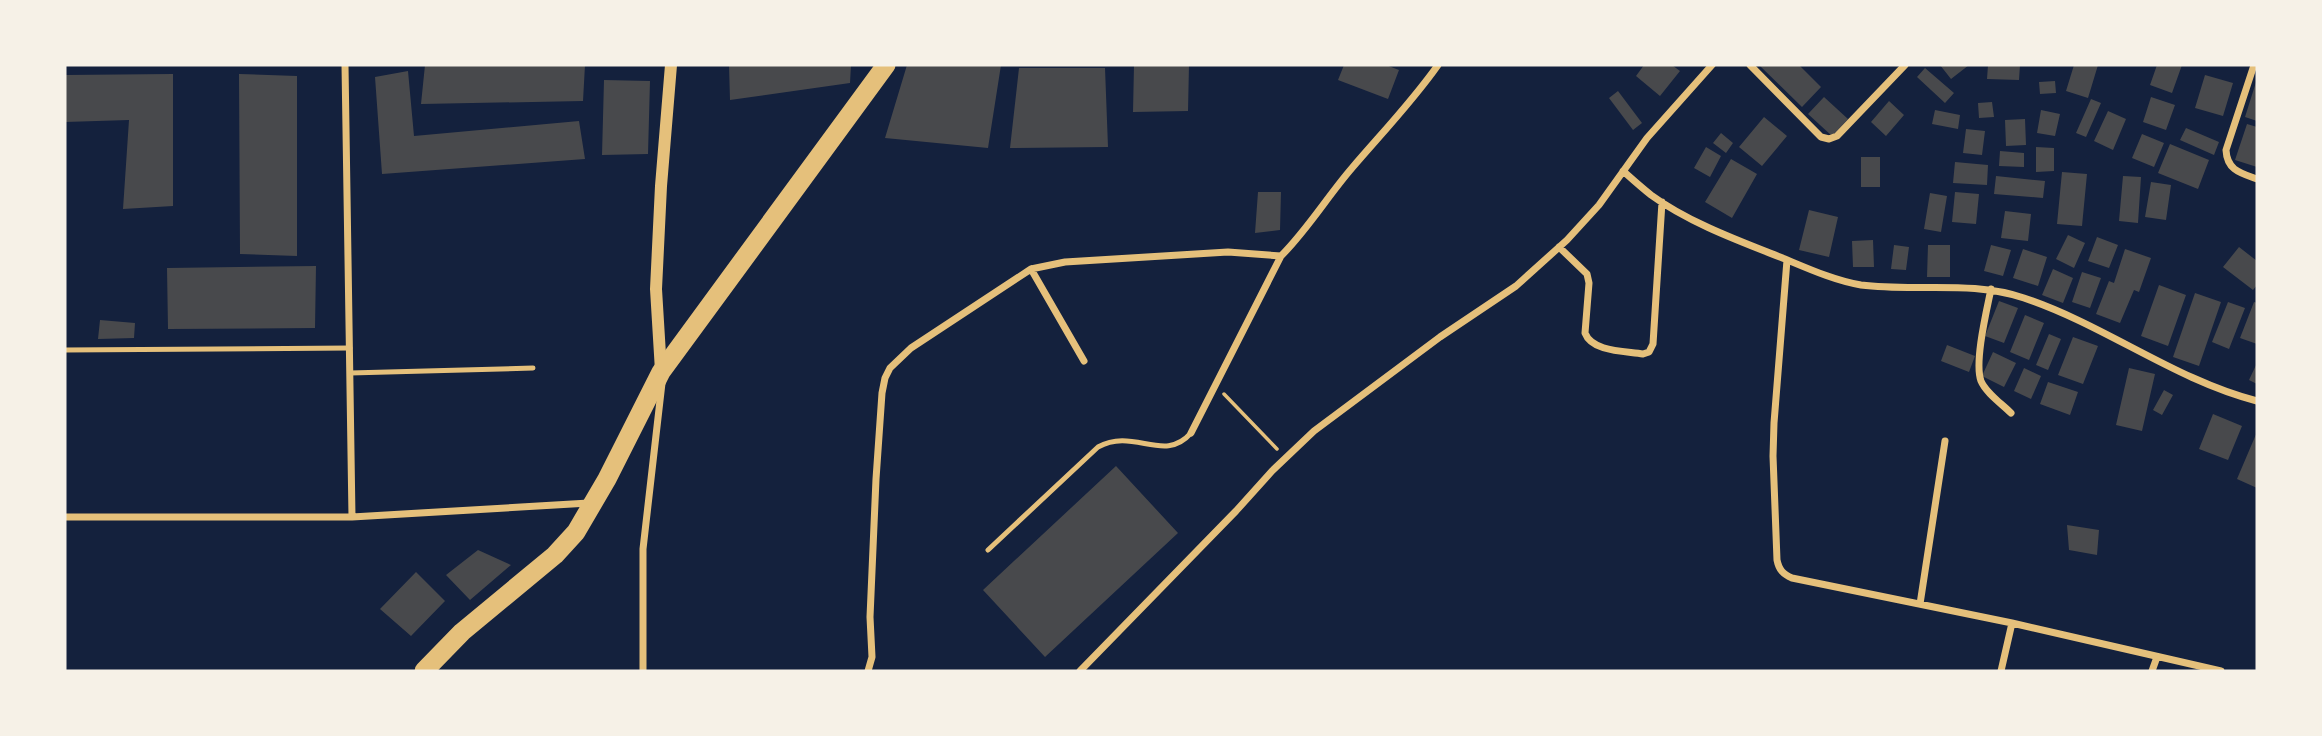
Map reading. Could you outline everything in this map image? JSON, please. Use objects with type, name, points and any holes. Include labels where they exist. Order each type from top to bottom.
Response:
[{"type":"highway","points":[[424,671],[495,603],[555,555],[576,532],[594,503],[661,372],[886,65]]},
{"type":"street","points":[[345,65],[352,517]]},
{"type":"street","points":[[643,671],[643,550],[662,385],[656,289],[671,65]]},
{"type":"street","points":[[1191,433],[1281,256],[1301,236],[1351,169],[1438,65]]},
{"type":"street","points":[[1080,671],[1314,430],[1394,370],[1516,286],[1559,247],[1599,205],[1647,138],[1712,65]]},
{"type":"street","points":[[1750,65],[1821,136],[1829,139],[1837,136],[1905,65]]},
{"type":"street","points":[[2255,65],[2227,150],[2227,159],[2233,170],[2257,179]]},
{"type":"street","points":[[1623,171],[1662,202],[1740,241],[1787,260],[1859,285],[1991,289],[2049,307],[2189,375],[2257,401]]},
{"type":"street","points":[[1559,247],[1587,274],[1589,283],[1585,333],[1588,341],[1595,346],[1643,354],[1650,352],[1653,344],[1662,202]]},
{"type":"street","points":[[868,671],[872,657],[870,617],[876,479],[885,378],[890,368],[911,348],[1031,269],[1076,261],[1228,252],[1281,256]]},
{"type":"street","points":[[1787,260],[1773,423],[1779,568],[1784,575],[2221,671]]},
{"type":"street","points":[[1031,269],[1084,360]]},
{"type":"street","points":[[1991,289],[1979,373],[1985,387],[2011,413]]},
{"type":"street","points":[[1920,604],[1945,441]]},
{"type":"street","points":[[65,517],[352,517],[594,503]]},
{"type":"street","points":[[2001,671],[2012,623]]},
{"type":"street","points":[[2152,671],[2157,657]]},
{"type":"lane","points":[[65,350],[350,348]]},
{"type":"lane","points":[[350,373],[533,368]]},
{"type":"lane","points":[[988,550],[1098,447],[1109,440],[1123,439],[1166,447],[1182,443],[1191,433]]},
{"type":"path","points":[[1215,385],[1285,458]]},
{"type":"building","points":[[425,65],[585,65],[583,101],[421,104]]},
{"type":"building","points":[[729,65],[851,65],[850,83],[730,100]]},
{"type":"building","points":[[907,65],[1001,65],[988,148],[885,138]]},
{"type":"building","points":[[1134,65],[1189,65],[1188,111],[1133,112]]},
{"type":"building","points":[[1344,65],[1386,65],[1399,70],[1388,99],[1338,80]]},
{"type":"building","points":[[1644,65],[1672,65],[1680,71],[1660,96],[1636,76]]},
{"type":"building","points":[[1759,65],[1799,65],[1821,87],[1802,107]]},
{"type":"building","points":[[1940,65],[1969,65],[1951,79]]},
{"type":"building","points":[[1988,65],[2020,65],[2019,80],[1987,79]]},
{"type":"building","points":[[2074,65],[2098,65],[2088,98],[2066,91]]},
{"type":"building","points":[[2157,65],[2182,65],[2172,93],[2150,85]]},
{"type":"building","points":[[1019,68],[1105,68],[1108,147],[1010,148]]},
{"type":"building","points":[[1925,68],[1954,93],[1945,103],[1917,77]]},
{"type":"building","points":[[408,71],[414,136],[579,121],[585,159],[382,174],[375,77]]},
{"type":"building","points":[[173,74],[173,206],[123,209],[129,120],[65,122],[65,75]]},
{"type":"building","points":[[239,74],[297,76],[297,256],[240,254]]},
{"type":"building","points":[[2205,75],[2233,83],[2223,116],[2195,108]]},
{"type":"building","points":[[2257,79],[2257,121],[2245,117]]},
{"type":"building","points":[[604,80],[650,81],[648,154],[602,155]]},
{"type":"building","points":[[2055,81],[2056,93],[2040,94],[2039,82]]},
{"type":"building","points":[[1618,91],[1642,123],[1633,130],[1609,98]]},
{"type":"building","points":[[1824,97],[1848,119],[1832,136],[1808,114]]},
{"type":"building","points":[[2151,97],[2175,105],[2166,130],[2143,122]]},
{"type":"building","points":[[2091,99],[2101,103],[2086,137],[2076,133]]},
{"type":"building","points":[[1889,101],[1904,115],[1886,136],[1871,122]]},
{"type":"building","points":[[1992,102],[1994,117],[1979,118],[1978,103]]},
{"type":"building","points":[[1935,110],[1960,115],[1958,129],[1932,124]]},
{"type":"building","points":[[2041,110],[2060,114],[2055,136],[2037,133]]},
{"type":"building","points":[[2108,111],[2126,119],[2113,150],[2094,141]]},
{"type":"building","points":[[1764,117],[1787,136],[1762,166],[1739,147]]},
{"type":"building","points":[[2025,119],[2026,145],[2006,146],[2005,120]]},
{"type":"building","points":[[2247,124],[2257,127],[2257,167],[2235,160]]},
{"type":"building","points":[[2186,128],[2219,142],[2214,155],[2180,140]]},
{"type":"building","points":[[1966,129],[1985,131],[1982,155],[1963,153]]},
{"type":"building","points":[[1721,133],[1733,143],[1726,153],[1713,143]]},
{"type":"building","points":[[2142,134],[2164,143],[2154,167],[2132,158]]},
{"type":"building","points":[[2170,144],[2209,160],[2198,189],[2158,173]]},
{"type":"building","points":[[1706,147],[1721,156],[1710,177],[1694,168]]},
{"type":"building","points":[[2036,147],[2054,148],[2054,171],[2036,172]]},
{"type":"building","points":[[2000,151],[2024,153],[2024,167],[1999,166]]},
{"type":"building","points":[[1861,157],[1880,157],[1880,187],[1861,187]]},
{"type":"building","points":[[1731,159],[1757,174],[1732,218],[1705,202]]},
{"type":"building","points":[[1955,162],[1988,165],[1987,185],[1953,183]]},
{"type":"building","points":[[2062,172],[2087,174],[2082,226],[2057,224]]},
{"type":"building","points":[[1996,176],[2045,181],[2043,198],[1994,194]]},
{"type":"building","points":[[2123,176],[2141,177],[2138,223],[2119,221]]},
{"type":"building","points":[[2151,182],[2171,185],[2166,220],[2145,217]]},
{"type":"building","points":[[1258,192],[1281,192],[1280,230],[1255,233]]},
{"type":"building","points":[[1955,192],[1979,194],[1976,224],[1952,222]]},
{"type":"building","points":[[1930,193],[1947,196],[1941,232],[1924,229]]},
{"type":"building","points":[[1809,210],[1838,217],[1829,257],[1799,250]]},
{"type":"building","points":[[2005,211],[2031,214],[2028,241],[2001,238]]},
{"type":"building","points":[[2068,235],[2085,243],[2074,268],[2056,259]]},
{"type":"building","points":[[2097,237],[2118,245],[2109,268],[2088,261]]},
{"type":"building","points":[[1873,240],[1874,267],[1853,267],[1852,241]]},
{"type":"building","points":[[1894,245],[1909,247],[1906,270],[1891,269]]},
{"type":"building","points":[[1928,245],[1950,245],[1950,277],[1927,277]]},
{"type":"building","points":[[1991,245],[2011,250],[2003,276],[1984,271]]},
{"type":"building","points":[[2239,247],[2257,261],[2257,285],[2253,290],[2223,267]]},
{"type":"building","points":[[2023,249],[2047,257],[2038,286],[2013,278]]},
{"type":"building","points":[[2125,249],[2151,258],[2139,292],[2134,290],[2120,323],[2096,314],[2109,281],[2114,283]]},
{"type":"building","points":[[316,266],[315,328],[168,329],[167,268]]},
{"type":"building","points":[[2053,269],[2073,278],[2063,303],[2042,295]]},
{"type":"building","points":[[2082,272],[2101,278],[2090,308],[2072,302]]},
{"type":"building","points":[[2159,285],[2186,295],[2168,346],[2141,336]]},
{"type":"building","points":[[2195,293],[2221,302],[2199,366],[2173,357]]},
{"type":"building","points":[[1999,301],[2018,308],[2004,343],[1985,336]]},
{"type":"building","points":[[2228,302],[2245,308],[2229,349],[2212,342]]},
{"type":"building","points":[[2254,302],[2257,303],[2257,344],[2240,338]]},
{"type":"building","points":[[2025,315],[2044,323],[2029,360],[2010,352]]},
{"type":"building","points":[[100,320],[135,323],[134,338],[98,339]]},
{"type":"building","points":[[2049,334],[2061,339],[2048,370],[2036,365]]},
{"type":"building","points":[[2073,337],[2098,346],[2083,384],[2058,375]]},
{"type":"building","points":[[1947,345],[1975,356],[1969,372],[1941,361]]},
{"type":"building","points":[[1993,352],[2016,363],[2004,387],[1982,376]]},
{"type":"building","points":[[2257,363],[2257,384],[2249,380]]},
{"type":"building","points":[[2024,368],[2041,376],[2031,399],[2014,391]]},
{"type":"building","points":[[2129,368],[2155,374],[2142,431],[2116,425]]},
{"type":"building","points":[[2048,382],[2078,392],[2070,415],[2040,404]]},
{"type":"building","points":[[2164,390],[2173,395],[2162,415],[2153,410]]},
{"type":"building","points":[[2213,414],[2242,426],[2228,460],[2199,449]]},
{"type":"building","points":[[2257,432],[2257,488],[2237,479]]},
{"type":"building","points":[[1116,466],[1178,533],[1045,657],[983,590]]},
{"type":"building","points":[[2067,525],[2099,530],[2097,555],[2069,550]]},
{"type":"building","points":[[478,550],[511,565],[470,600],[446,575]]},
{"type":"building","points":[[416,572],[445,601],[411,636],[380,609]]}]
